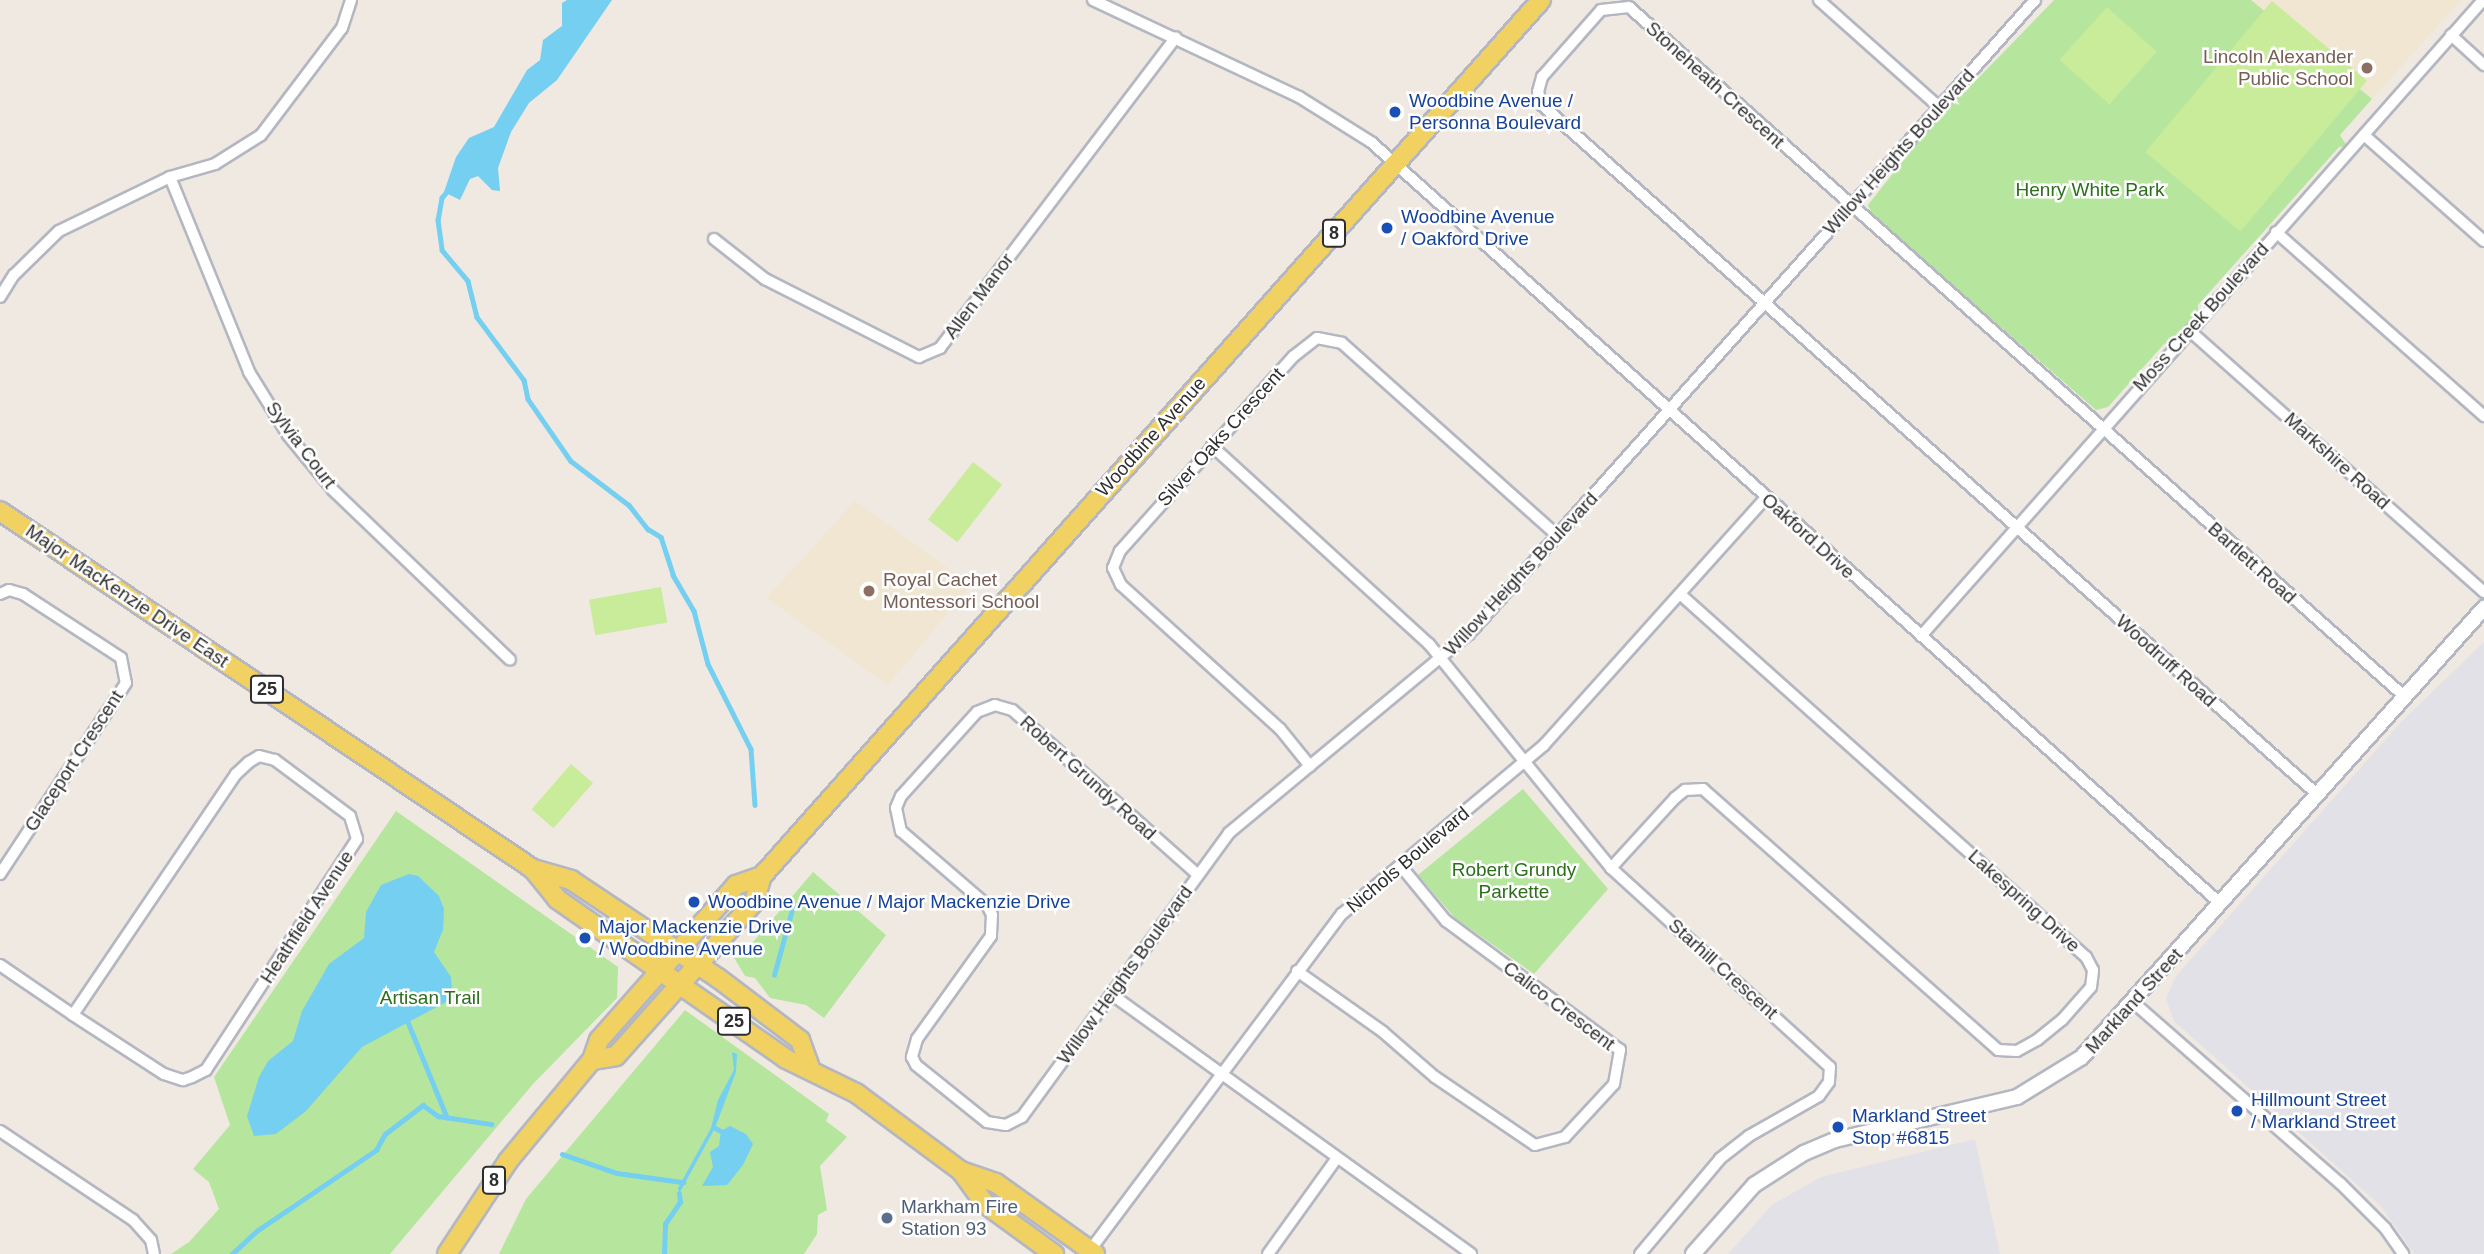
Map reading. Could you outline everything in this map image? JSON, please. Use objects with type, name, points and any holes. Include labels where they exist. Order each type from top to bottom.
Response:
[{"type":"main road","name":"Woodbine Avenue","points":[[592,1060],[616,1056],[754,902],[762,876],[1398,164],[1541,0]]},
{"type":"main road","name":"Major MacKenzie Drive East","points":[[0,511],[533,869],[557,899],[786,1059],[810,1067],[856,1093],[961,1171],[996,1183],[1091,1253]]},
{"type":"main road","name":"Major MacKenzie Drive East","points":[[533,869],[571,880],[698,964],[800,1040],[810,1067]]},
{"type":"main road","name":"Woodbine Avenue","points":[[447,1254],[508,1161],[592,1060],[599,1040],[736,885],[762,876]]},
{"type":"main road","name":"Major MacKenzie Drive East","points":[[961,1171],[984,1203],[1054,1254]]},
{"type":"street","points":[[0,298],[14,275],[59,232],[170,177],[215,164],[261,135],[342,28],[351,0]]},
{"type":"street","name":"Oakford Drive","points":[[1093,0],[1299,97],[1398,164],[1667,409],[2221,904]]},
{"type":"street","points":[[1819,0],[1940,107]]},
{"type":"street","points":[[2016,0],[2026,9]]},
{"type":"street","name":"Willow Heights Boulevard","points":[[996,1125],[1022,1117],[1197,874],[1240,823],[1442,660],[2035,0]]},
{"type":"street","name":"Moss Creek Boulevard","points":[[1921,636],[2014,526],[2483,0]]},
{"type":"street","name":"Stoneheath Crescent","points":[[2014,526],[1542,105],[1538,93],[1542,77],[1601,10],[1629,7],[2101,428]]},
{"type":"street","points":[[2451,35],[2484,65]]},
{"type":"street","name":"Allen Manor","points":[[714,239],[765,279],[919,357],[940,348],[1176,37]]},
{"type":"street","points":[[2364,135],[2484,241]]},
{"type":"street","name":"Sylvia Court","points":[[170,177],[249,372],[288,435],[333,490],[510,660]]},
{"type":"street","points":[[2276,232],[2484,416]]},
{"type":"street","name":"Markshire Road","points":[[2190,331],[2484,592]]},
{"type":"street","name":"Silver Oaks Crescent","points":[[1310,766],[1280,729],[1121,585],[1113,568],[1120,551],[1294,356],[1317,338],[1329,338],[1353,353],[1557,535]]},
{"type":"street","name":"Bartlett Road","points":[[2101,428],[2404,697]]},
{"type":"street","name":"Starhill Crescent","points":[[1212,446],[1414,628],[1611,868],[1830,1067],[1829,1082],[1819,1096],[1749,1136],[1720,1159],[1640,1254]]},
{"type":"street","name":"Nichols Boulevard","points":[[1091,1253],[1297,971],[1342,914],[1525,763],[1766,498]]},
{"type":"street","name":"Woodruff Road","points":[[2014,526],[2318,795]]},
{"type":"street","name":"Glaceport Crescent","points":[[0,594],[9,590],[23,594],[121,658],[126,683],[0,874]]},
{"type":"street","name":"Lakespring Drive","points":[[1611,868],[1675,798],[1685,790],[1703,789],[1998,1050],[2017,1051],[2037,1041],[2062,1020],[2091,986],[2093,971],[2086,957],[1681,594]]},
{"type":"street","name":"Markland Street","points":[[1693,1254],[1730,1206],[1777,1167],[1835,1140],[2017,1097],[2082,1057],[2484,608]]},
{"type":"street","name":"Robert Grundy Road","points":[[996,1125],[922,1073],[912,1057],[917,1039],[986,944],[993,926],[987,905],[901,831],[895,817],[901,796],[977,712],[987,706],[1004,707],[1197,874]]},
{"type":"street","name":"Heathfield Avenue","points":[[0,965],[73,1015],[164,1074],[183,1080],[206,1070],[357,839],[350,816],[275,760],[259,756],[249,762],[236,774],[73,1015]]},
{"type":"street","name":"Calico Crescent","points":[[1297,971],[1383,1032],[1435,1077],[1535,1145],[1565,1137],[1614,1083],[1620,1050],[1446,921],[1400,865]]},
{"type":"street","points":[[1111,994],[1471,1254]]},
{"type":"street","points":[[2133,1002],[2363,1205],[2403,1254]]},
{"type":"street","points":[[0,1131],[133,1220],[151,1240],[154,1254]]},
{"type":"street","points":[[1268,1254],[1337,1158]]},
{"type":"shaded area","name":"Lincoln Alexander Public School","points":[[2251,0],[2461,0],[2372,99]]},
{"type":"shaded area","name":"Royal Cachet Montessori School","points":[[855,501],[971,585],[888,685],[767,598]]},
{"type":"shaded area","points":[[2484,642],[2484,1254],[2414,1254],[2381,1206],[2174,1021],[2166,998],[2176,976],[2401,722]]},
{"type":"shaded area","points":[[1975,1139],[2000,1254],[1728,1254],[1773,1204],[1821,1177]]},
{"type":"green space","name":"Henry White Park","points":[[2054,0],[2251,0],[2372,99],[2340,135],[2347,146],[2339,147],[2198,305],[2198,312],[2172,343],[2164,344],[2108,407],[2096,410],[1873,216],[1868,205],[1955,95],[1961,96]]},
{"type":"green space","points":[[2272,1],[2367,81],[2240,232],[2145,152]]},
{"type":"green space","points":[[2107,7],[2157,52],[2109,105],[2059,60]]},
{"type":"green space","points":[[973,462],[1002,485],[957,542],[928,520]]},
{"type":"green space","points":[[661,587],[667,622],[595,635],[589,600]]},
{"type":"green space","points":[[571,764],[593,783],[554,828],[532,809]]},
{"type":"green space","name":"Robert Grundy Parkette","points":[[1523,789],[1608,889],[1534,974],[1455,918],[1418,875]]},
{"type":"green space","name":"Artisan Trail","points":[[396,811],[618,967],[617,998],[533,1084],[390,1254],[171,1254],[189,1242],[219,1209],[209,1182],[193,1169],[230,1125],[214,1077]]},
{"type":"green space","points":[[813,872],[886,935],[824,1018],[806,1005],[770,998],[755,978],[745,976],[733,956],[741,956]]},
{"type":"green space","points":[[685,1010],[829,1114],[826,1121],[847,1137],[820,1166],[827,1210],[818,1215],[817,1234],[804,1254],[499,1254],[526,1199]]},
{"type":"water","points":[[567,0],[612,0],[557,80],[529,103],[511,132],[498,168],[500,191],[492,190],[478,176],[470,179],[460,200],[444,192],[456,157],[469,138],[494,127],[527,70],[540,60],[543,40],[562,26],[562,3]]},
{"type":"water","points":[[409,874],[418,876],[439,896],[444,909],[443,930],[434,952],[451,977],[452,990],[446,1002],[362,1047],[306,1111],[276,1134],[254,1136],[247,1116],[259,1077],[268,1061],[293,1041],[302,1011],[329,964],[364,938],[366,912],[381,885]]},
{"type":"water","points":[[732,1052],[737,1054],[736,1072],[715,1128],[679,1194],[678,1188],[711,1128],[718,1100],[734,1070]]},
{"type":"water","points":[[730,1126],[746,1134],[753,1144],[743,1165],[727,1185],[702,1186],[713,1167],[710,1152],[719,1146],[721,1131]]},
{"type":"waterway","points":[[448,191],[442,198],[438,220],[442,250],[468,281],[477,317],[524,380],[528,399],[571,461],[629,505],[648,529],[661,537],[673,575],[694,611],[708,664],[751,749],[755,805]]},
{"type":"waterway","points":[[774,975],[793,906]]},
{"type":"waterway","points":[[408,1022],[447,1117]]},
{"type":"waterway","points":[[232,1254],[258,1230],[376,1150],[385,1134],[423,1105],[438,1116],[491,1124]]},
{"type":"waterway","points":[[715,1128],[721,1131]]},
{"type":"waterway","points":[[562,1154],[617,1173],[683,1182]]},
{"type":"waterway","points":[[664,1254],[665,1224],[680,1202],[679,1194]]},
{"type":"place","name":"Lincoln Alexander Public School","points":[[2367,68]]},
{"type":"place","name":"Woodbine Avenue / Personna Boulevard","points":[[1395,112]]},
{"type":"place","name":"Woodbine Avenue / Oakford Drive","points":[[1387,228]]},
{"type":"place","name":"Royal Cachet Montessori School","points":[[869,591]]},
{"type":"place","name":"Woodbine Avenue / Major Mackenzie Drive","points":[[694,902]]},
{"type":"place","name":"Major Mackenzie Drive / Woodbine Avenue","points":[[585,938]]},
{"type":"place","name":"Hillmount Street / Markland Street","points":[[2237,1111]]},
{"type":"place","name":"Markland Street Stop #6815","points":[[1838,1127]]},
{"type":"place","name":"Markham Fire Station 93","points":[[887,1218]]}]
